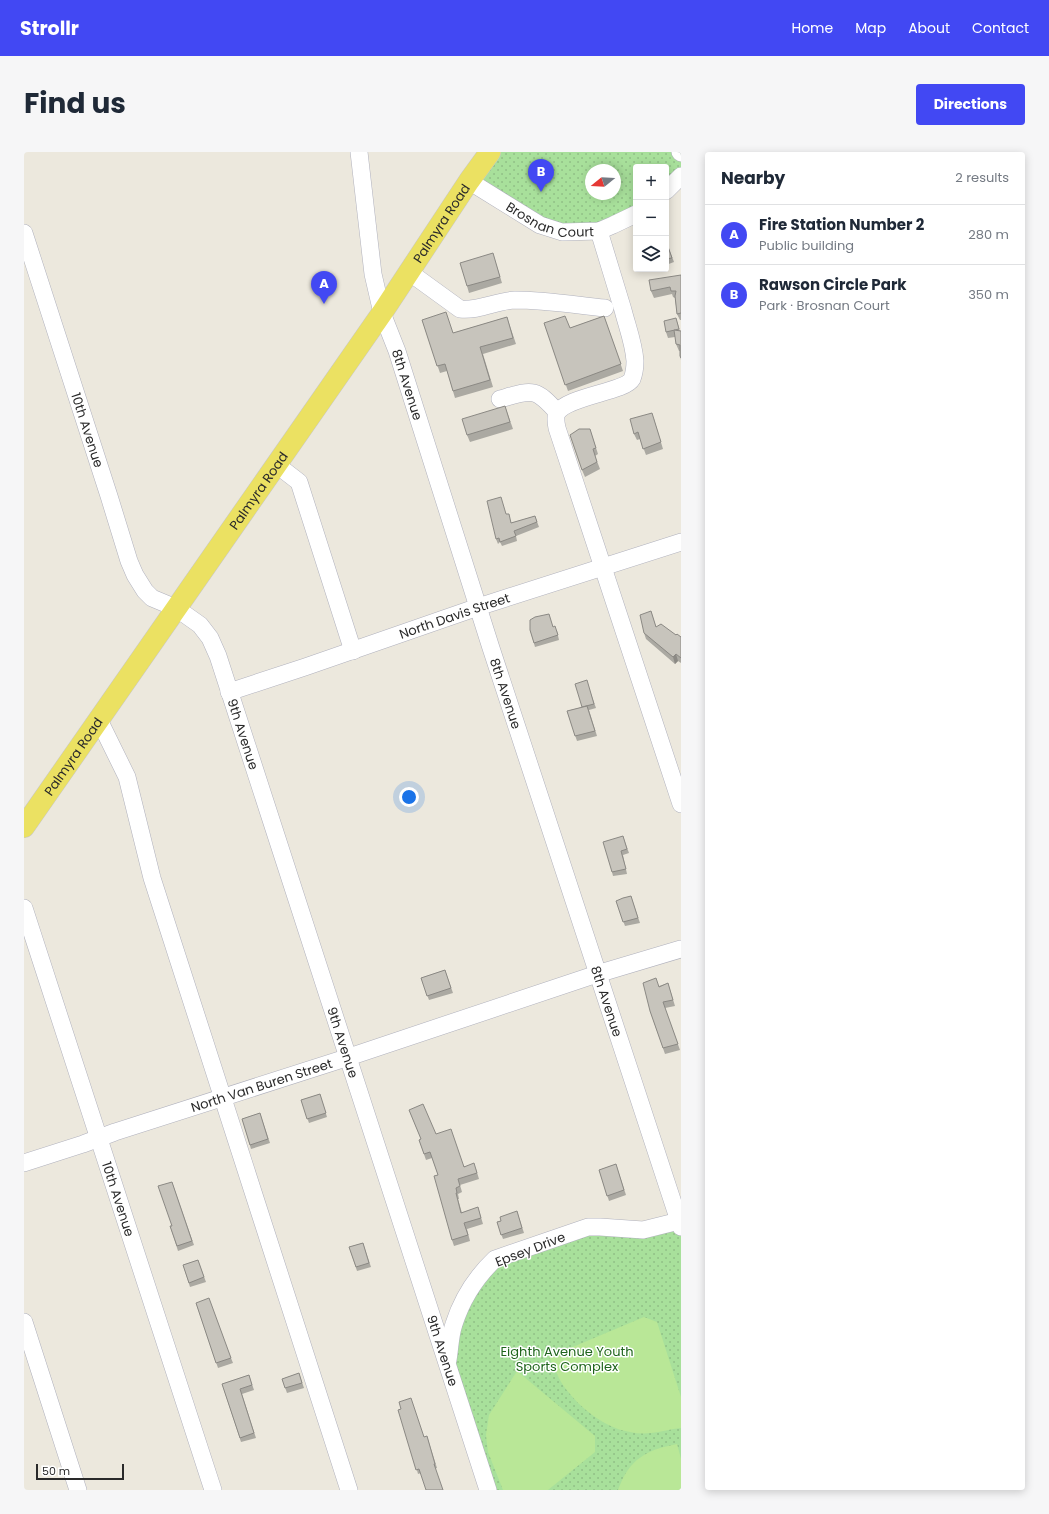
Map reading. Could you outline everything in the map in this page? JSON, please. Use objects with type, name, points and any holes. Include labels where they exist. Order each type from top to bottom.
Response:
[{"type":"main road","name":"Palmyra Road","points":[[24,825],[277,465],[382,313],[469,181],[490,152]]},
{"type":"street","name":"8th Avenue","points":[[359,152],[374,274],[382,313],[397,351],[478,607],[680,1224]]},
{"type":"street","points":[[669,188],[681,176]]},
{"type":"street","name":"Brosnan Court","points":[[469,181],[540,225],[562,232],[599,231],[613,226],[633,216]]},
{"type":"street","points":[[599,231],[630,336],[635,361],[634,373],[631,380],[625,385],[565,406],[558,412],[555,420],[556,428],[604,568],[681,804]]},
{"type":"street","name":"10th Avenue","points":[[24,233],[129,561],[145,592],[152,598],[176,608]]},
{"type":"street","points":[[409,272],[460,308],[468,310],[513,300],[539,301],[605,308]]},
{"type":"street","points":[[500,399],[524,392],[535,393],[546,400],[558,412]]},
{"type":"street","points":[[277,465],[299,482],[353,651]]},
{"type":"street","name":"North Davis Street","points":[[229,692],[353,651],[478,607],[604,568],[681,542]]},
{"type":"street","name":"9th Avenue","points":[[176,608],[200,625],[210,638],[349,1057],[488,1490]]},
{"type":"street","points":[[99,720],[127,777],[152,878],[349,1490]]},
{"type":"street","name":"10th Avenue","points":[[24,908],[213,1490]]},
{"type":"street","name":"North Van Buren Street","points":[[24,1163],[597,974],[681,949]]},
{"type":"street","name":"Epsey Drive","points":[[447,1364],[453,1325],[466,1297],[485,1269],[496,1259],[588,1227],[643,1230],[680,1224]]},
{"type":"street","points":[[24,1322],[78,1490]]},
{"type":"green space","points":[[490,152],[678,152],[681,154],[681,175],[669,186],[669,164],[633,164],[633,214],[612,224],[563,229],[471,181]]},
{"type":"green space","name":"Eighth Avenue Youth Sports Complex","points":[[664,1225],[681,1231],[681,1490],[490,1490],[448,1364],[454,1325],[486,1270],[588,1229]]},
{"type":"green space","points":[[644,1317],[657,1322],[681,1397],[681,1428],[651,1433],[638,1433],[612,1427],[590,1413],[571,1395],[561,1382],[549,1357]]},
{"type":"green space","points":[[517,1371],[595,1436],[595,1452],[548,1490],[503,1490],[488,1452],[486,1435],[489,1415]]},
{"type":"green space","points":[[677,1444],[681,1459],[681,1490],[618,1490],[622,1479],[633,1463],[656,1449]]},
{"type":"building","points":[[669,250],[672,258],[669,258]]},
{"type":"building","points":[[493,253],[500,277],[467,286],[460,263]]},
{"type":"building","points":[[681,275],[681,313],[677,314],[675,296],[676,291],[671,291],[670,287],[651,291],[649,280]]},
{"type":"building","points":[[446,312],[453,333],[507,317],[513,338],[480,347],[490,380],[453,391],[445,364],[437,366],[422,320]]},
{"type":"building","points":[[565,316],[570,328],[604,316],[621,364],[565,385],[544,323]]},
{"type":"building","points":[[676,318],[679,329],[666,332],[664,321]]},
{"type":"building","points":[[674,330],[681,331],[681,358],[680,345],[676,344]]},
{"type":"building","points":[[505,406],[510,422],[467,435],[462,419]]},
{"type":"building","points":[[652,413],[661,442],[643,449],[638,432],[634,434],[630,419]]},
{"type":"building","points":[[579,429],[590,429],[596,448],[593,449],[597,462],[582,470],[570,435]]},
{"type":"building","points":[[501,497],[506,514],[509,514],[511,523],[535,516],[537,522],[514,531],[516,536],[500,542],[499,538],[496,539],[487,501]]},
{"type":"building","points":[[651,611],[656,627],[661,624],[681,637],[681,658],[676,654],[673,657],[644,633],[640,615]]},
{"type":"building","points":[[549,614],[553,627],[555,626],[558,635],[534,643],[530,630],[530,620],[535,617]]},
{"type":"building","points":[[587,680],[594,704],[582,707],[575,684]]},
{"type":"building","points":[[587,706],[595,731],[575,736],[567,711]]},
{"type":"building","points":[[623,836],[627,849],[621,851],[626,869],[612,872],[603,842]]},
{"type":"building","points":[[631,896],[638,918],[623,922],[616,901]]},
{"type":"building","points":[[445,970],[451,988],[427,996],[421,978]]},
{"type":"building","points":[[656,978],[659,987],[668,983],[673,1000],[663,1002],[678,1044],[663,1048],[650,1011],[643,983]]},
{"type":"building","points":[[320,1094],[326,1113],[307,1119],[301,1100]]},
{"type":"building","points":[[423,1104],[436,1134],[451,1129],[464,1167],[474,1163],[477,1173],[458,1179],[460,1186],[456,1188],[456,1193],[461,1213],[478,1207],[481,1218],[464,1223],[468,1235],[452,1240],[434,1176],[438,1175],[430,1152],[424,1154],[419,1140],[421,1139],[409,1110]]},
{"type":"building","points":[[260,1113],[268,1139],[250,1145],[242,1119]]},
{"type":"building","points":[[616,1164],[624,1190],[607,1196],[599,1170]]},
{"type":"building","points":[[172,1182],[192,1241],[177,1246],[170,1226],[172,1226],[158,1186]]},
{"type":"building","points":[[517,1211],[522,1228],[501,1235],[497,1222],[501,1221],[500,1217]]},
{"type":"building","points":[[363,1243],[369,1263],[356,1267],[349,1247]]},
{"type":"building","points":[[198,1260],[204,1277],[189,1283],[183,1265]]},
{"type":"building","points":[[209,1298],[231,1358],[216,1363],[196,1303]]},
{"type":"building","points":[[299,1373],[302,1383],[285,1388],[282,1379]]},
{"type":"building","points":[[249,1375],[252,1385],[240,1389],[254,1433],[240,1438],[222,1384]]},
{"type":"building","points":[[411,1398],[424,1437],[427,1436],[434,1464],[443,1490],[426,1490],[419,1469],[416,1470],[398,1410],[401,1409],[399,1402]]},
{"type":"place","name":"Rawson Circle Park","points":[[541,192]]},
{"type":"place","name":"Fire Station Number 2","points":[[324,304]]}]
